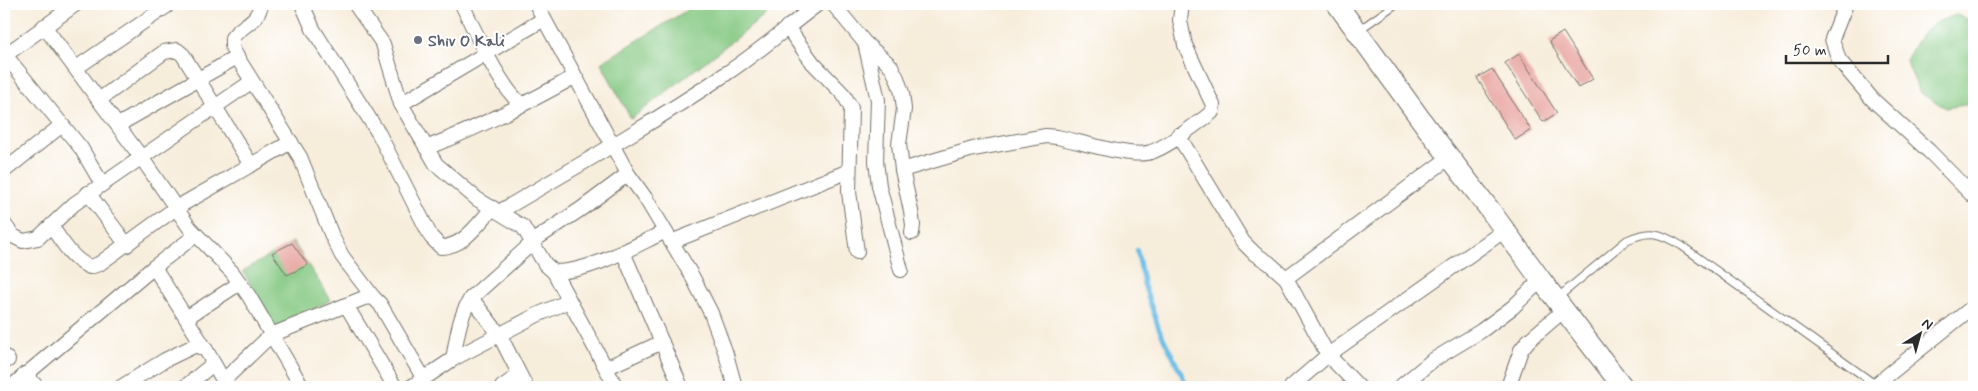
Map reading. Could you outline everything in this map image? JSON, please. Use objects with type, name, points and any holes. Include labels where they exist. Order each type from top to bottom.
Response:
[{"type":"main road","points":[[1337,4],[1426,128],[1450,157],[1623,387]]},
{"type":"street","points":[[76,4],[5,55],[81,148],[102,184]]},
{"type":"street","points":[[261,4],[259,13],[253,21],[237,31],[232,38],[232,47],[308,173],[332,236],[342,256],[380,304],[424,379]]},
{"type":"street","points":[[302,4],[313,29],[379,134],[431,237],[441,247],[449,247],[459,243],[496,210],[613,146],[726,74],[818,4]]},
{"type":"street","points":[[356,4],[382,44],[401,104],[436,164],[477,199],[523,227],[545,264],[554,272],[616,387]]},
{"type":"street","points":[[462,4],[509,92],[521,104]]},
{"type":"street","points":[[536,4],[628,174],[646,199],[692,276],[711,313],[726,354],[735,387]]},
{"type":"street","points":[[833,4],[865,43],[891,66],[898,78],[904,109],[900,144],[902,170],[911,211],[912,232]]},
{"type":"street","points":[[902,170],[973,149],[1046,136],[1132,154],[1141,154],[1159,148],[1212,112],[1212,98],[1185,44],[1180,20],[1182,4]]},
{"type":"street","points":[[1846,4],[1832,39],[1839,60],[1873,100],[1930,152],[1974,197]]},
{"type":"street","points":[[76,68],[166,6]]},
{"type":"street","points":[[401,104],[544,19]]},
{"type":"street","points":[[44,26],[118,125],[196,235],[232,272],[240,283],[302,387]]},
{"type":"street","points":[[787,27],[813,63],[844,95],[851,108],[850,213],[857,252]]},
{"type":"street","points":[[865,43],[878,100],[876,161],[879,186],[901,270]]},
{"type":"street","points":[[99,100],[164,52],[177,50],[183,55],[251,165]]},
{"type":"street","points":[[118,125],[237,57]]},
{"type":"street","points":[[426,148],[478,127],[521,104],[543,95],[574,77]]},
{"type":"street","points":[[4,227],[13,236],[23,241],[38,238],[88,193],[252,82]]},
{"type":"street","points":[[4,171],[62,125]]},
{"type":"street","points":[[1178,136],[1243,242],[1286,278],[1328,355],[1359,387]]},
{"type":"street","points":[[51,226],[73,256],[83,264],[90,267],[99,264],[176,208],[291,142]]},
{"type":"street","points":[[1286,278],[1450,157]]},
{"type":"street","points":[[554,272],[568,272],[849,171]]},
{"type":"street","points":[[453,359],[459,325],[464,310],[471,298],[533,242],[628,174]]},
{"type":"street","points":[[88,193],[127,245]]},
{"type":"street","points":[[1291,387],[1328,355],[1505,230]]},
{"type":"street","points":[[11,387],[154,267],[196,235]]},
{"type":"street","points":[[623,252],[681,387]]},
{"type":"street","points":[[154,267],[225,384],[271,335],[364,298],[373,297]]},
{"type":"street","points":[[1400,387],[1433,360],[1481,331],[1512,307],[1541,280]]},
{"type":"street","points":[[186,318],[240,283]]},
{"type":"street","points":[[471,298],[499,334],[523,381],[502,387]]},
{"type":"street","points":[[411,387],[453,359],[499,334],[569,301]]},
{"type":"street","points":[[1508,387],[1521,350],[1560,304]]},
{"type":"street","points":[[346,305],[396,387]]},
{"type":"street","points":[[1874,386],[1974,306]]},
{"type":"street","points":[[606,368],[662,342]]},
{"type":"street","points":[[121,387],[165,360],[196,345],[206,350]]},
{"type":"street","points":[[185,387],[213,364]]},
{"type":"street","points":[[25,374],[37,387]]},
{"type":"lane","points":[[1356,32],[1396,4]]},
{"type":"lane","points":[[1560,304],[1628,240],[1640,234],[1663,234],[1874,386]]},
{"type":"green space","points":[[697,4],[780,4],[631,119],[601,63]]},
{"type":"green space","points":[[1957,15],[1974,22],[1974,102],[1946,108],[1920,93],[1906,61],[1925,30],[1946,18]]},
{"type":"green space","points":[[293,242],[331,300],[273,329],[243,271]]},
{"type":"building","points":[[1563,32],[1593,79],[1578,88],[1549,41]]},
{"type":"building","points":[[1519,54],[1557,113],[1543,122],[1505,63]]},
{"type":"building","points":[[1492,69],[1531,130],[1515,140],[1477,78]]},
{"type":"building","points":[[292,243],[308,265],[287,275],[272,253]]},
{"type":"waterway","points":[[1137,250],[1144,285],[1159,329],[1188,387]]},
{"type":"place","name":"Shiv O Kali","points":[[418,40]]}]
